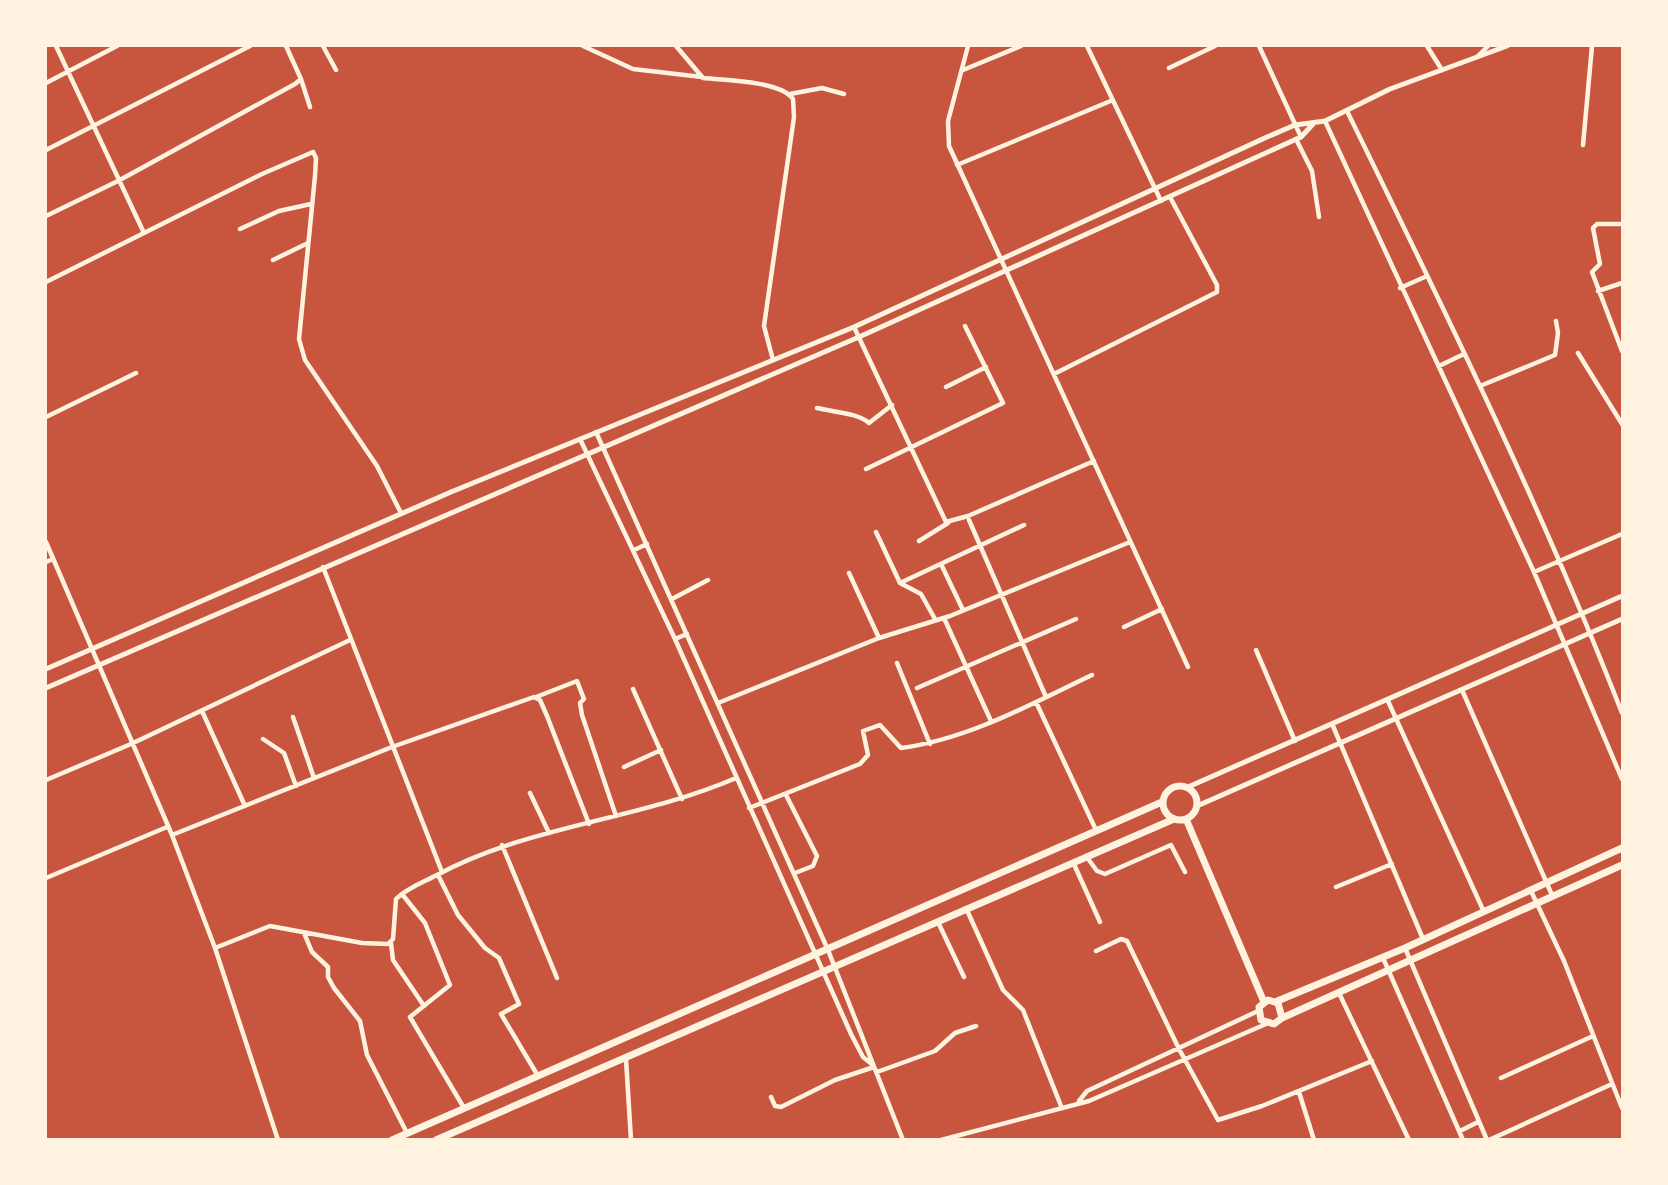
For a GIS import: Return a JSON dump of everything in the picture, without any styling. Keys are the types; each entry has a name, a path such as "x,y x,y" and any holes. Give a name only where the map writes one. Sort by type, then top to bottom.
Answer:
{"highway":[{"path":"392,1139 1162,802 1172,788 1188,787 1195,793 1197,806 1186,819 1174,819 1072,861 835,968 436,1139"},
{"path":"1162,802 1166,813 1174,819"},
{"path":"1186,819 1264,1002"},
{"path":"1264,1002 1276,1002 1405,948 1622,848"},
{"path":"1264,1002 1258,1011 1259,1017 1266,1024 1274,1024 1282,1017 1622,865"},
{"path":"976,884 984,900"},
{"path":"1276,1002 1281,1007 1282,1017"}],"street":[{"path":"56,46 144,233"},
{"path":"46,83 117,46"},
{"path":"46,150 250,46"},
{"path":"286,46 310,107"},
{"path":"323,46 336,70"},
{"path":"583,46 633,69 766,86 790,94 822,88 844,94"},
{"path":"676,46 703,78"},
{"path":"968,46 947,129 957,165 1188,667"},
{"path":"962,70 1021,46"},
{"path":"1087,46 1161,201"},
{"path":"1169,68 1215,46"},
{"path":"1259,46 1295,125 1312,171 1319,217"},
{"path":"1427,46 1443,71"},
{"path":"1475,59 1488,46"},
{"path":"46,669 401,513 854,327 1295,125 1325,121 1390,89 1507,46"},
{"path":"1583,145 1592,46"},
{"path":"46,216 118,181 301,79"},
{"path":"773,360 764,326 794,117 795,104 790,94"},
{"path":"957,165 1113,100"},
{"path":"1347,111 1480,386 1582,614 1622,713"},
{"path":"1325,121 1400,288 1534,572 1622,779"},
{"path":"46,688 859,337 1298,138 1313,124"},
{"path":"46,282 310,152 316,158 299,339 305,360 377,466 401,513"},
{"path":"1054,374 1217,292 1217,285 1170,197"},
{"path":"240,229 278,211 311,204"},
{"path":"1620,224 1597,225 1593,228 1600,264 1592,273 1622,351"},
{"path":"273,260 306,244"},
{"path":"1400,288 1427,276"},
{"path":"1598,291 1622,283"},
{"path":"1480,386 1555,355 1558,345 1556,321"},
{"path":"866,469 1003,403 965,326"},
{"path":"854,327 948,523"},
{"path":"1578,352 1622,424"},
{"path":"1439,366 1464,354"},
{"path":"946,387 986,368"},
{"path":"46,417 136,373"},
{"path":"817,408 861,416 869,423 892,405"},
{"path":"596,432 828,950 903,1139"},
{"path":"580,439 675,639 842,1015 863,1057 875,1068"},
{"path":"919,541 948,523 1094,461"},
{"path":"969,520 1046,697"},
{"path":"900,583 1024,524"},
{"path":"876,532 900,583 916,590 936,619"},
{"path":"1534,572 1622,534"},
{"path":"718,703 879,638 944,618 1131,541"},
{"path":"46,542 172,835 215,948 278,1139"},
{"path":"634,550 647,544"},
{"path":"46,562 52,559"},
{"path":"941,564 963,610"},
{"path":"323,567 440,874 458,915 485,948 499,958 519,1004 502,1014 538,1076"},
{"path":"849,573 879,638"},
{"path":"672,599 708,580"},
{"path":"1188,787 1333,726 1622,596"},
{"path":"1124,626 1162,609"},
{"path":"944,618 991,721"},
{"path":"917,688 1076,619"},
{"path":"1197,806 1622,619"},
{"path":"675,639 687,634"},
{"path":"46,780 131,744 350,640"},
{"path":"1255,650 1295,742"},
{"path":"897,663 930,744"},
{"path":"749,808 860,764 868,755 863,731 875,724 880,724 901,748 930,744 1036,702 1092,675"},
{"path":"172,835 392,747 536,698 577,681 584,699 580,703 582,715 616,816"},
{"path":"633,689 682,799"},
{"path":"1462,690 1552,895"},
{"path":"536,698 547,716 589,824"},
{"path":"1388,701 1484,912"},
{"path":"1036,702 1096,831"},
{"path":"202,711 245,806"},
{"path":"293,717 314,778"},
{"path":"1333,726 1423,939"},
{"path":"263,739 284,753 296,786"},
{"path":"624,767 661,750"},
{"path":"424,1006 393,960 391,943 394,906 402,894 502,845 682,799 736,778"},
{"path":"530,793 549,833"},
{"path":"786,795 817,856 813,866 794,873"},
{"path":"46,878 167,827"},
{"path":"502,845 557,978"},
{"path":"1085,856 1097,872 1105,874 1171,845 1185,873"},
{"path":"1072,861 1100,922"},
{"path":"1336,887 1392,864"},
{"path":"1531,891 1622,1108"},
{"path":"402,894 425,923 450,985 410,1017 464,1108"},
{"path":"966,908 1004,992 1023,1010 1061,1106"},
{"path":"938,921 964,977"},
{"path":"215,948 264,928 362,943 391,943"},
{"path":"304,932 313,952 328,967 328,978 334,988 360,1021 367,1055 407,1133"},
{"path":"1096,951 1121,939 1127,941 1184,1059 1219,1120 1299,1092 1372,1061"},
{"path":"1405,948 1478,1122 1488,1139 1612,1084"},
{"path":"1383,957 1460,1131 1461,1139"},
{"path":"1339,993 1409,1139"},
{"path":"842,1015 852,1010"},
{"path":"1078,1101 1087,1091 1258,1011"},
{"path":"942,1139 1078,1101 1089,1101 1266,1024"},
{"path":"771,1097 775,1106 781,1107 835,1080 935,1051 955,1033 976,1026"},
{"path":"1502,1078 1593,1036"},
{"path":"626,1059 631,1139"},
{"path":"1299,1092 1314,1139"},
{"path":"1460,1131 1478,1122"}]}
